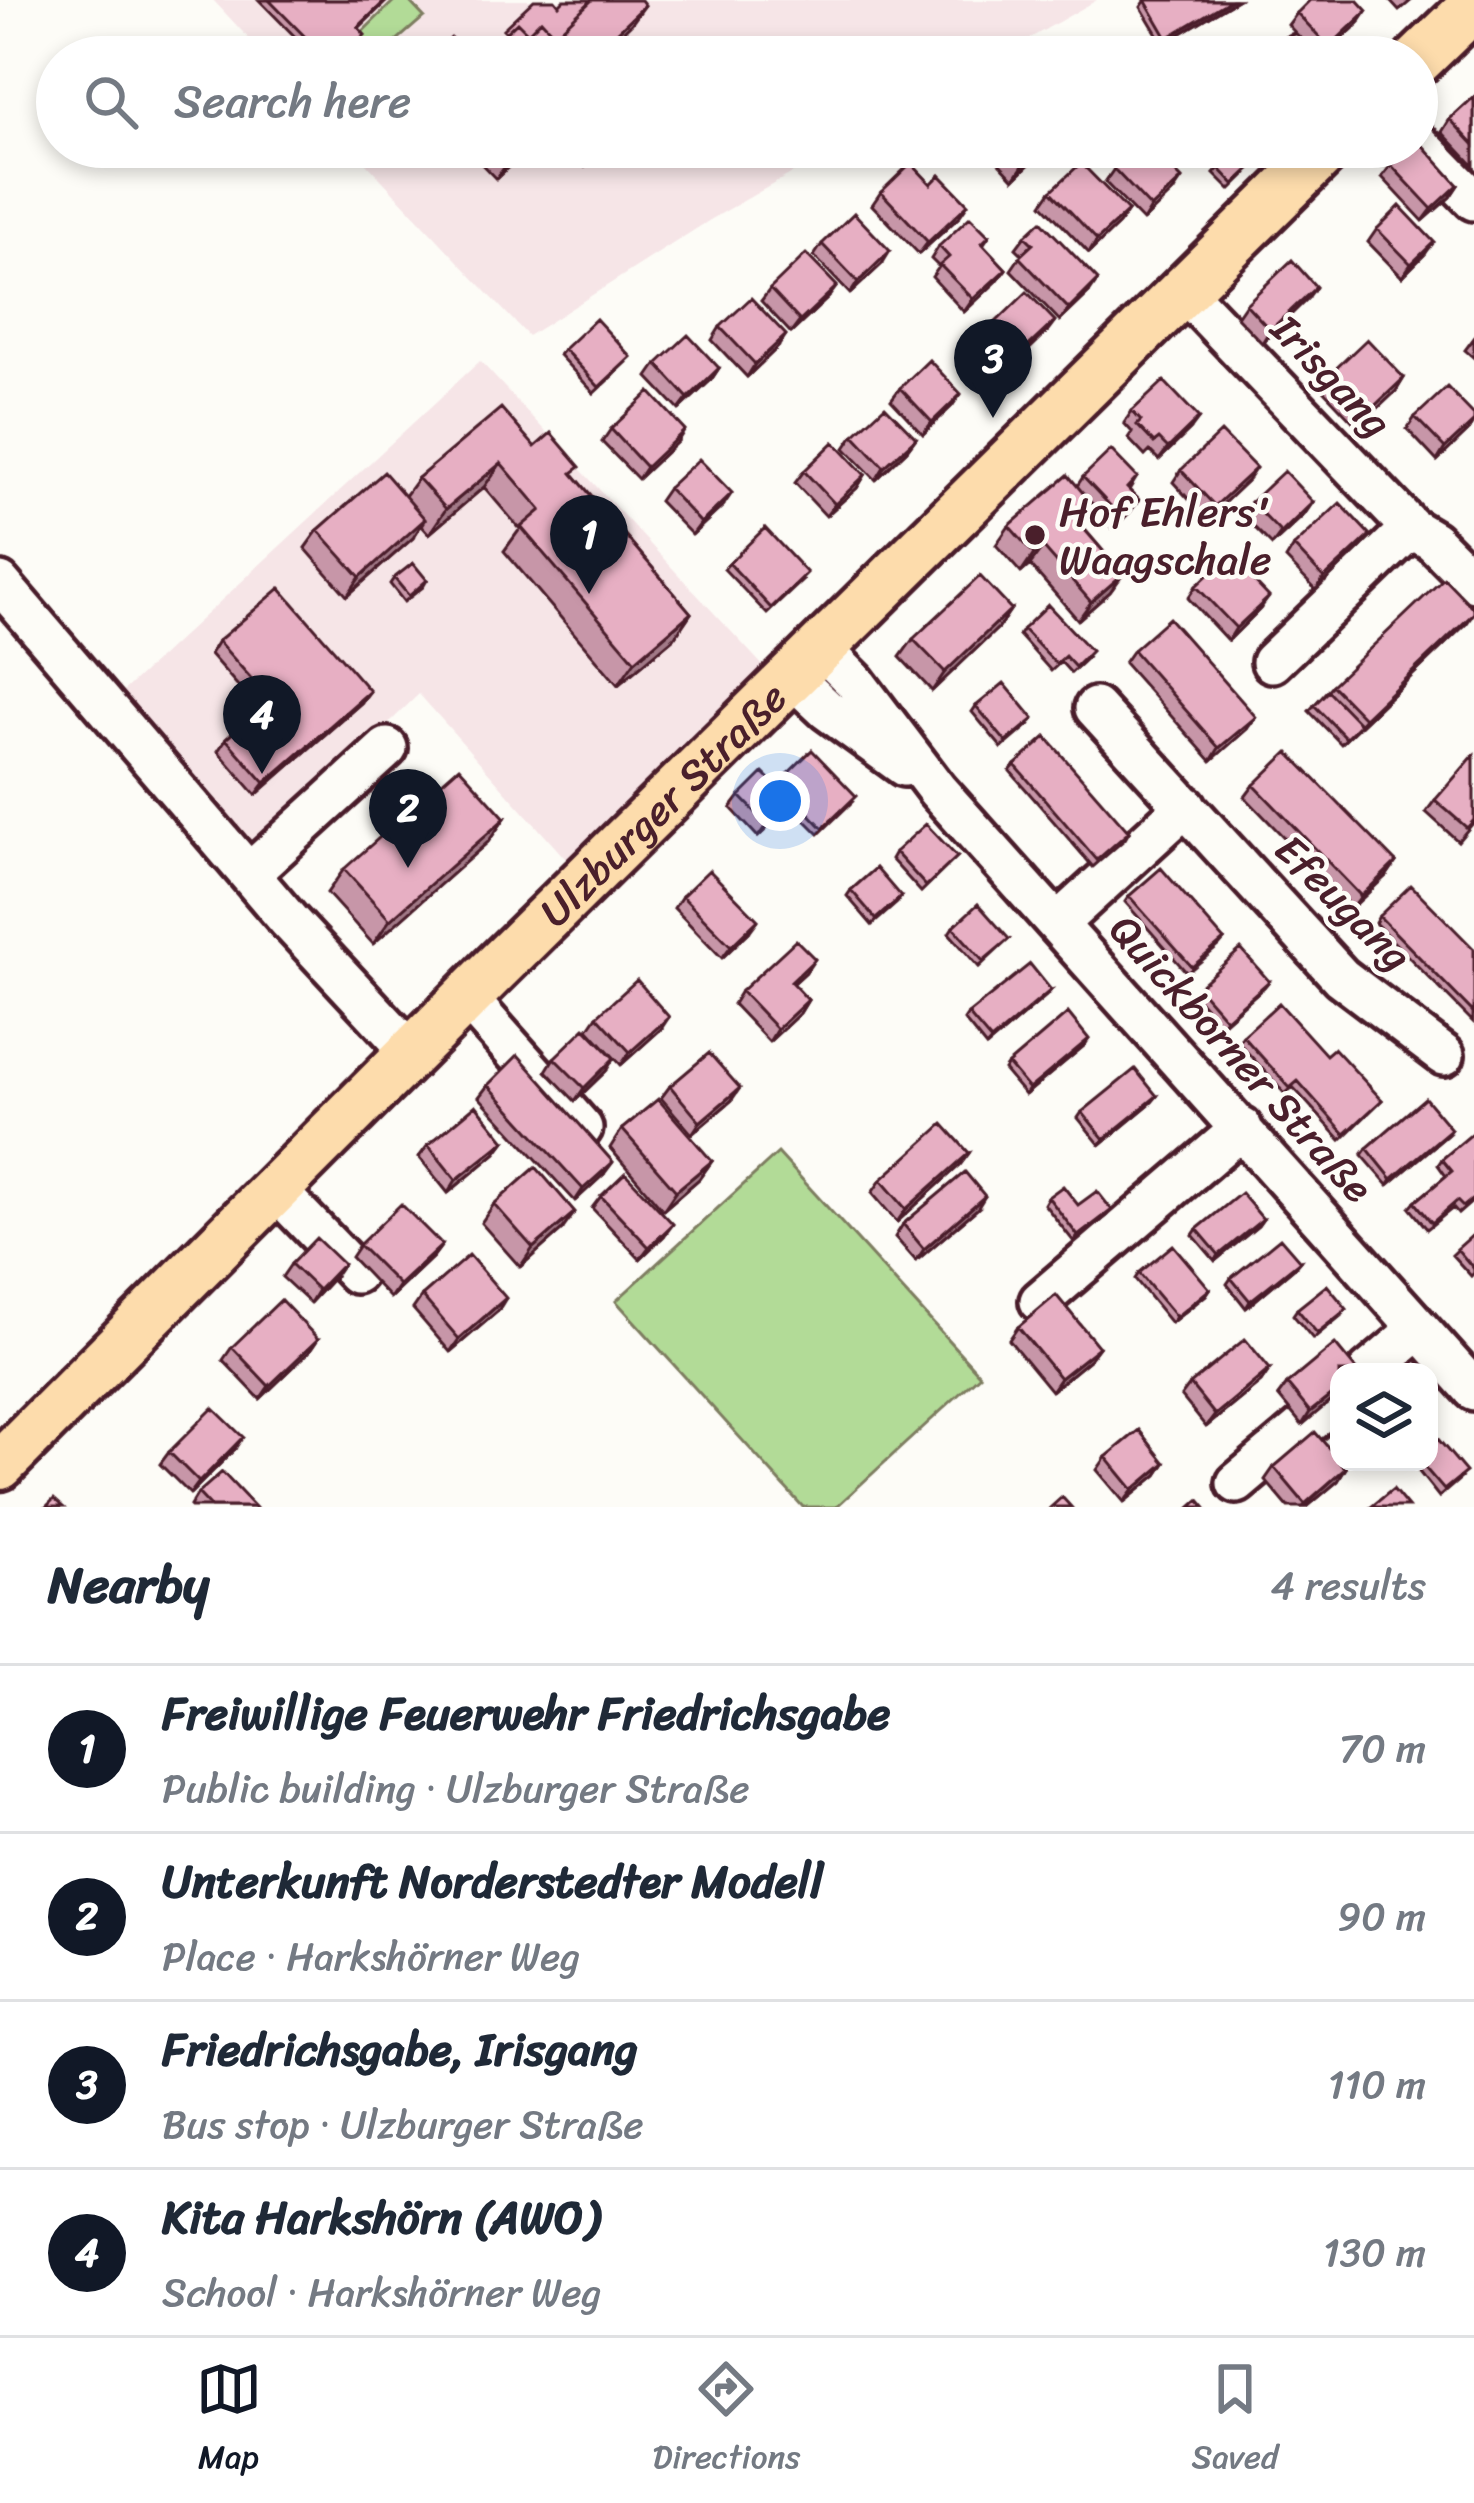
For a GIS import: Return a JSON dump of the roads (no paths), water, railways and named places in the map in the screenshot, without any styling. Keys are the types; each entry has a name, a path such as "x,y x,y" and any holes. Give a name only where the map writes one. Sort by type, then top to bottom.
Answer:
{"main road":[{"path":"1438,41 1474,6"},
{"name":"Ulzburger Straße","path":"0,1465 1303,168"}],"street":[{"path":"1438,163 1474,200"},
{"name":"Irisgang","path":"1183,290 1411,528 1433,541 1474,582"},
{"path":"1272,662 1411,528"},
{"path":"0,583 411,1052"},
{"name":"Quickborner Straße","path":"807,663 862,692 938,790 1474,1390"},
{"name":"Efeugang","path":"1095,708 1341,977 1444,1055"},
{"path":"250,873 387,748"},
{"path":"1058,924 1186,806"},
{"path":"466,997 587,1133"},
{"path":"1040,1301 1242,1128"},
{"path":"275,1189 356,1273"},
{"path":"1379,1363 1419,1329"},
{"path":"1237,1483 1330,1405"}],"place":[{"name":"Friedrichsgabe, Irisgang","path":"993,418"},
{"name":"Hof Ehlers' Waagschale","path":"1035,535"},
{"name":"Freiwillige Feuerwehr Friedrichsgabe","path":"589,594"},
{"name":"Kita Harkshörn (AWO)","path":"262,774"},
{"name":"Unterkunft Norderstedter Modell","path":"408,868"}]}
